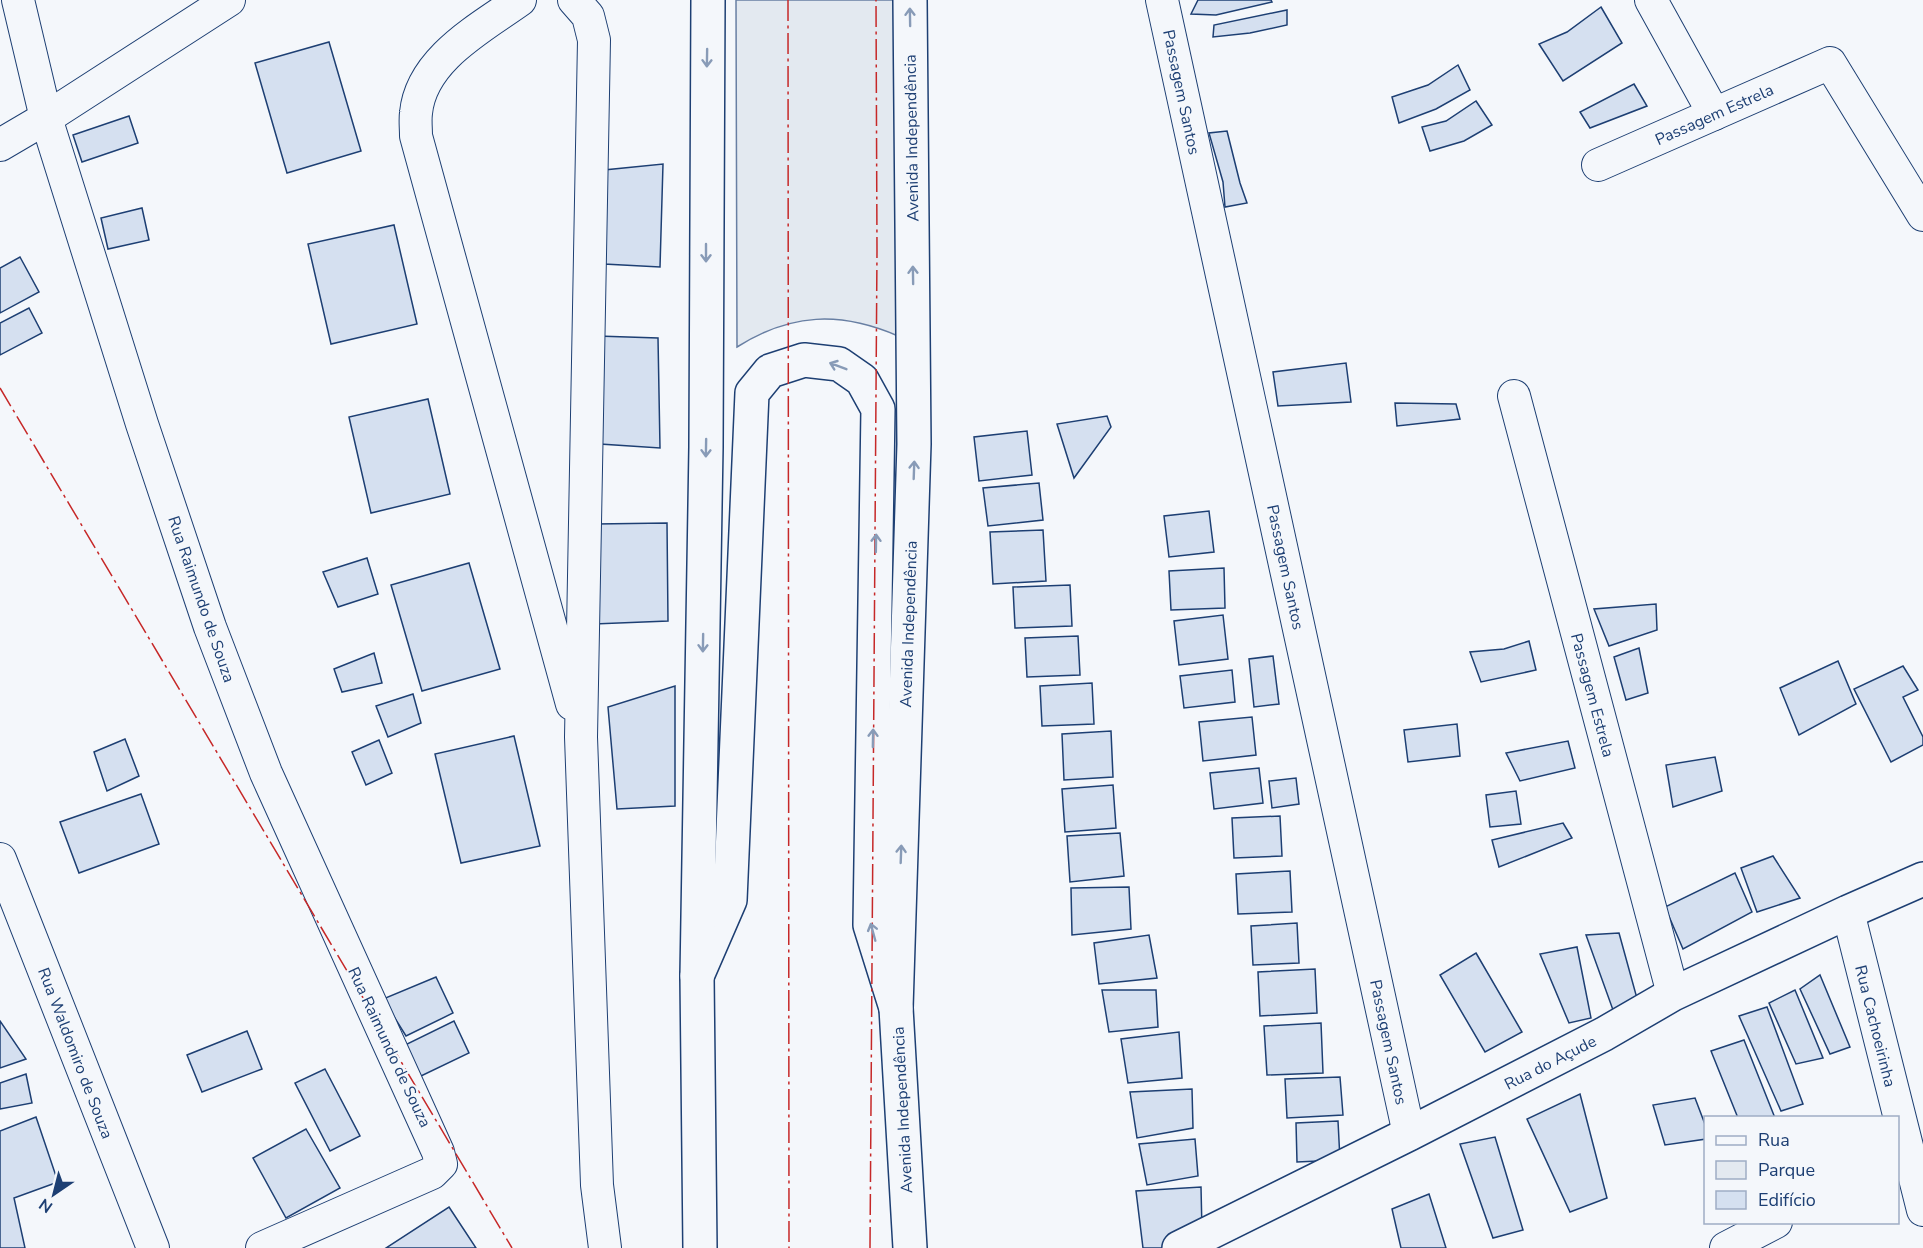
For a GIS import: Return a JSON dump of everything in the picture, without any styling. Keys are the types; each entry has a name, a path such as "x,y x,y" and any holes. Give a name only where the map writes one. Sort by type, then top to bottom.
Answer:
{"main road":[{"path":"700,1248 697,976 706,447 708,0"},
{"name":"Avenida Independência","path":"910,0 914,444 896,1008 910,1248"},
{"path":"697,976 730,900 752,393 770,371 804,360 839,364 862,380 878,409 870,925 896,1008"},
{"name":"Rua do Açude","path":"1179,1248 1604,1034 1673,994 1923,879"}],"street":[{"name":"Rua Raimundo de Souza","path":"18,0 46,118 142,424 210,627 266,773 438,1152 441,1164 432,1173 262,1248"},
{"path":"0,146 229,0"},
{"path":"520,0 461,42 432,72 422,91 416,112 416,136 581,737"},
{"path":"574,0 588,16 594,40 581,737 597,1185 605,1248"},
{"name":"Passagem Santos","path":"1162,0 1409,1134"},
{"path":"1651,0 1714,114"},
{"name":"Passagem Estrela","path":"1598,165 1830,63 1923,215"},
{"name":"Passagem Estrela","path":"1514,396 1673,994"},
{"name":"Rua Waldomiro de Souza","path":"0,859 153,1248"},
{"name":"Rua Cachoeirinha","path":"1848,912 1923,1210"},
{"path":"1726,1248 1772,1224"}],"green space":[{"path":"736,0 894,0 898,336 856,322 816,319 777,327 737,347"}],"building":[{"path":"1198,0 1271,0 1272,2 1216,15 1191,14"},
{"path":"1601,7 1622,43 1563,81 1539,44 1567,32"},
{"path":"1287,10 1287,25 1250,33 1213,37 1214,25"},
{"path":"329,42 361,151 287,173 255,63"},
{"path":"1458,65 1470,90 1436,109 1399,123 1392,97 1428,85"},
{"path":"1634,84 1647,106 1590,128 1580,112"},
{"path":"1476,101 1492,125 1464,141 1430,151 1422,127 1446,121"},
{"path":"129,116 138,143 82,162 73,135"},
{"path":"1227,131 1247,203 1225,207 1223,182 1209,133"},
{"path":"663,164 660,267 604,264 604,170"},
{"path":"142,208 149,240 108,249 101,218"},
{"path":"394,225 417,324 331,344 308,244"},
{"path":"20,257 39,292 0,313 0,268"},
{"path":"29,308 42,333 0,355 0,323"},
{"path":"597,336 658,338 660,448 600,444"},
{"path":"1346,363 1351,402 1278,406 1273,372"},
{"path":"428,399 450,494 371,513 349,417"},
{"path":"1395,403 1456,404 1460,419 1397,426"},
{"path":"1107,416 1111,427 1074,478 1057,424"},
{"path":"1027,431 1032,475 979,481 974,437"},
{"path":"1039,483 1043,520 988,526 983,488"},
{"path":"1209,511 1214,552 1169,557 1164,516"},
{"path":"667,523 668,621 594,624 596,524"},
{"path":"1043,530 1046,581 993,584 990,532"},
{"path":"367,558 378,594 338,607 323,572"},
{"path":"469,563 500,669 422,691 391,585"},
{"path":"1224,568 1225,608 1171,610 1169,571"},
{"path":"1070,585 1072,626 1015,628 1013,587"},
{"path":"1656,604 1657,630 1609,646 1594,609"},
{"path":"1223,615 1228,659 1179,665 1174,621"},
{"path":"1078,636 1080,675 1027,677 1025,638"},
{"path":"1529,641 1536,670 1481,682 1470,652 1504,649"},
{"path":"1639,648 1648,693 1626,700 1614,657"},
{"path":"374,653 382,683 342,692 334,669"},
{"path":"1273,656 1279,704 1254,707 1249,659"},
{"path":"1838,661 1856,704 1799,735 1780,688"},
{"path":"1903,666 1918,690 1903,697 1923,737 1923,745 1891,762 1854,689"},
{"path":"1232,670 1235,702 1184,708 1180,676"},
{"path":"1092,683 1094,724 1042,726 1040,686"},
{"path":"675,686 675,806 617,809 608,707"},
{"path":"413,694 421,723 388,737 376,706"},
{"path":"1252,717 1256,755 1203,761 1199,722"},
{"path":"1457,724 1460,756 1408,762 1404,730"},
{"path":"1111,731 1113,777 1064,780 1062,734"},
{"path":"514,736 540,846 461,863 435,754"},
{"path":"125,739 139,776 107,791 94,752"},
{"path":"379,740 392,773 366,785 352,752"},
{"path":"1568,741 1575,768 1520,781 1506,753"},
{"path":"1715,757 1722,791 1673,807 1666,765"},
{"path":"1259,768 1263,803 1214,809 1210,773"},
{"path":"1296,778 1299,804 1272,808 1269,781"},
{"path":"1113,785 1116,828 1065,832 1062,789"},
{"path":"1516,791 1521,824 1490,827 1486,795"},
{"path":"141,794 159,844 79,873 60,822"},
{"path":"1280,816 1282,856 1234,858 1232,818"},
{"path":"1563,823 1572,838 1499,867 1492,840"},
{"path":"1120,833 1124,876 1070,882 1067,836"},
{"path":"1773,856 1800,898 1757,912 1741,868"},
{"path":"1290,871 1292,912 1238,914 1236,874"},
{"path":"1735,873 1752,912 1683,949 1665,907"},
{"path":"1129,887 1131,929 1072,935 1071,888"},
{"path":"1297,923 1299,963 1253,965 1251,926"},
{"path":"1619,933 1638,1002 1635,1006 1613,1010 1586,935"},
{"path":"1149,935 1157,978 1099,984 1094,943"},
{"path":"1577,947 1591,1018 1569,1023 1540,954"},
{"path":"1476,953 1522,1032 1485,1052 1440,975"},
{"path":"1315,969 1317,1013 1260,1016 1258,972"},
{"path":"1820,975 1850,1047 1830,1054 1800,989"},
{"path":"436,977 453,1013 406,1036 383,999"},
{"path":"1102,990 1156,990 1158,1027 1109,1032"},
{"path":"1795,990 1823,1058 1796,1064 1769,1003"},
{"path":"1767,1007 1803,1104 1781,1111 1739,1016"},
{"path":"0,1021 26,1059 0,1068"},
{"path":"454,1021 469,1053 421,1076 405,1045"},
{"path":"1321,1023 1323,1073 1267,1075 1264,1026"},
{"path":"247,1031 262,1069 202,1092 187,1055"},
{"path":"1179,1032 1182,1078 1128,1083 1121,1039"},
{"path":"1744,1040 1774,1116 1737,1116 1711,1051"},
{"path":"325,1069 360,1136 330,1151 295,1083"},
{"path":"26,1074 32,1103 0,1109 0,1083"},
{"path":"1340,1077 1343,1115 1287,1118 1285,1079"},
{"path":"1192,1089 1193,1128 1137,1138 1130,1092"},
{"path":"1580,1094 1607,1198 1570,1212 1527,1119"},
{"path":"1695,1098 1704,1122 1704,1139 1665,1145 1653,1105"},
{"path":"36,1117 58,1182 14,1198 25,1248 0,1248 0,1131"},
{"path":"1338,1121 1340,1160 1297,1162 1296,1123"},
{"path":"306,1129 340,1188 286,1218 253,1158"},
{"path":"1495,1137 1523,1230 1493,1238 1460,1144"},
{"path":"1195,1139 1198,1176 1147,1185 1139,1144"},
{"path":"1201,1187 1202,1231 1165,1248 1143,1248 1136,1191"},
{"path":"1429,1194 1446,1248 1401,1248 1392,1209"},
{"path":"449,1207 476,1248 386,1248"}],"power":[{"path":"788,0 789,1248"},
{"path":"870,1248 877,251 876,0"},
{"path":"0,388 512,1248"}]}
